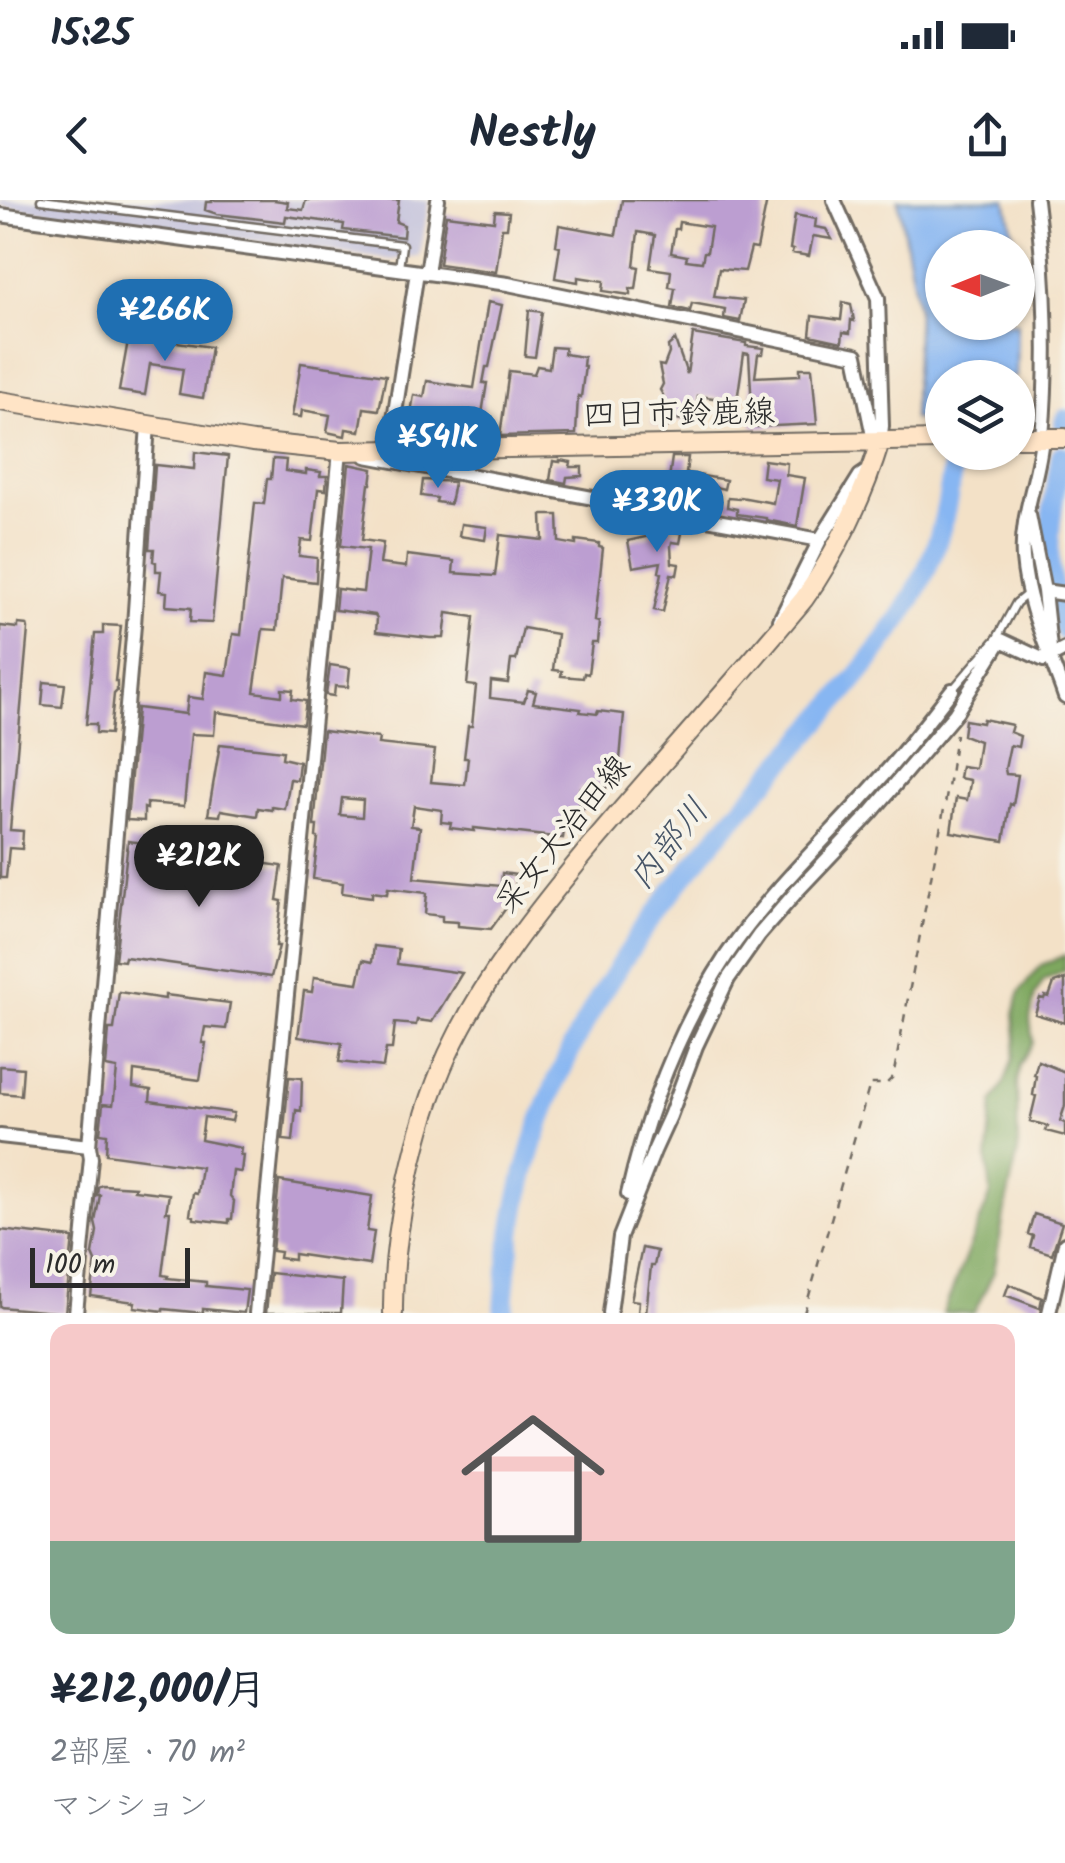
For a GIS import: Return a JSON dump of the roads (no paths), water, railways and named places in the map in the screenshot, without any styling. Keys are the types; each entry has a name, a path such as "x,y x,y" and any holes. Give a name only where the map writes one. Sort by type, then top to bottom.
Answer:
{"main road":[{"name":"四日市鈴鹿線","path":"0,401 253,442 340,450 925,441"},
{"path":"1035,438 1065,438"},
{"name":"采女大治田線","path":"394,1313 400,1229 414,1156 426,1109 462,1026 556,889 822,575 880,442"}],"street":[{"path":"389,451 438,200"},
{"path":"824,200 846,228"},
{"path":"834,200 878,298 880,442"},
{"path":"1035,418 1047,358 1043,256 1036,200"},
{"path":"0,215 549,292 856,356 872,431 880,442"},
{"path":"76,1313 148,425"},
{"path":"1035,447 1040,459 1026,511 1022,553 1027,594 1065,697"},
{"path":"256,1313 340,450 820,540"},
{"path":"774,636 820,540 860,476 872,467"},
{"path":"1026,511 1057,594 1050,655"},
{"path":"610,1313 620,1237 696,1046 728,979 759,935 955,714 999,639 1044,660 1065,650"},
{"path":"628,1194 668,1070 690,1018 720,966 767,901 887,771 952,690"},
{"path":"0,1136 89,1146"},
{"path":"1049,1313 1065,1244"}],"lane":[{"path":"40,200 402,245 399,268"},
{"path":"952,690 999,639 1016,603 1027,594"},
{"path":"620,1237 628,1194"}],"water":[{"path":"898,200 1006,200 1012,230 925,230 925,340 1017,340 1016,360 925,360 925,419 913,419 918,309"}],"waterway":[{"path":"1064,423 1065,419"},
{"path":"1061,455 1051,523 1050,564 1065,631"},
{"name":"内部川","path":"504,1313 511,1241 524,1174 571,1050 602,992 681,880 853,682 905,610 937,544 952,470"}]}
